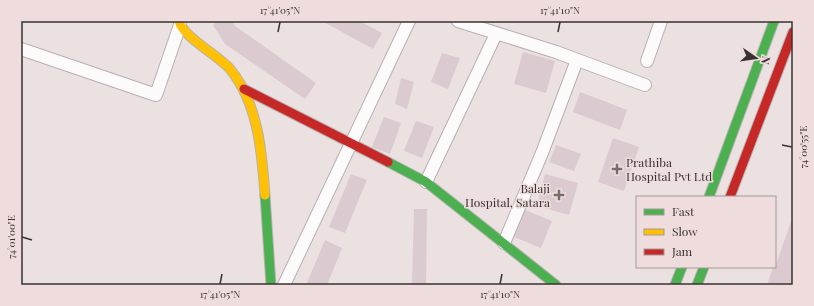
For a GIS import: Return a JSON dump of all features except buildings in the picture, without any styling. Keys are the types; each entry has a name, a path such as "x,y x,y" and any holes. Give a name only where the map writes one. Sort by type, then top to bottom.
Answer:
{"street":[{"path":"284,285 409,21"},
{"path":"458,21 577,60 645,85"},
{"path":"647,61 661,21"},
{"path":"709,196 774,21"},
{"path":"21,49 156,95 179,23"},
{"path":"179,23 194,40 229,68 244,89 255,121 264,181 271,285"},
{"path":"730,196 793,32"},
{"path":"426,182 496,34"},
{"path":"504,243 542,153 577,60"},
{"path":"244,89 426,182 554,284"},
{"path":"675,285 682,268"},
{"path":"697,285 704,268"}],"traffic: fast":[{"path":"709,196 774,21"},
{"path":"388,162 426,182 556,285"},
{"path":"265,195 271,285"},
{"path":"675,285 682,268"},
{"path":"697,285 704,268"}],"traffic: slow":[{"path":"179,21 182,27 194,40 230,69 247,97 253,112 260,145 265,195"}],"traffic: jam":[{"path":"730,196 793,32"},
{"path":"244,89 388,162"}],"place":[{"name":"Prathiba Hospital Pvt Ltd","path":"617,169"},
{"name":"Balaji Hospital, Satara","path":"559,195"}]}
